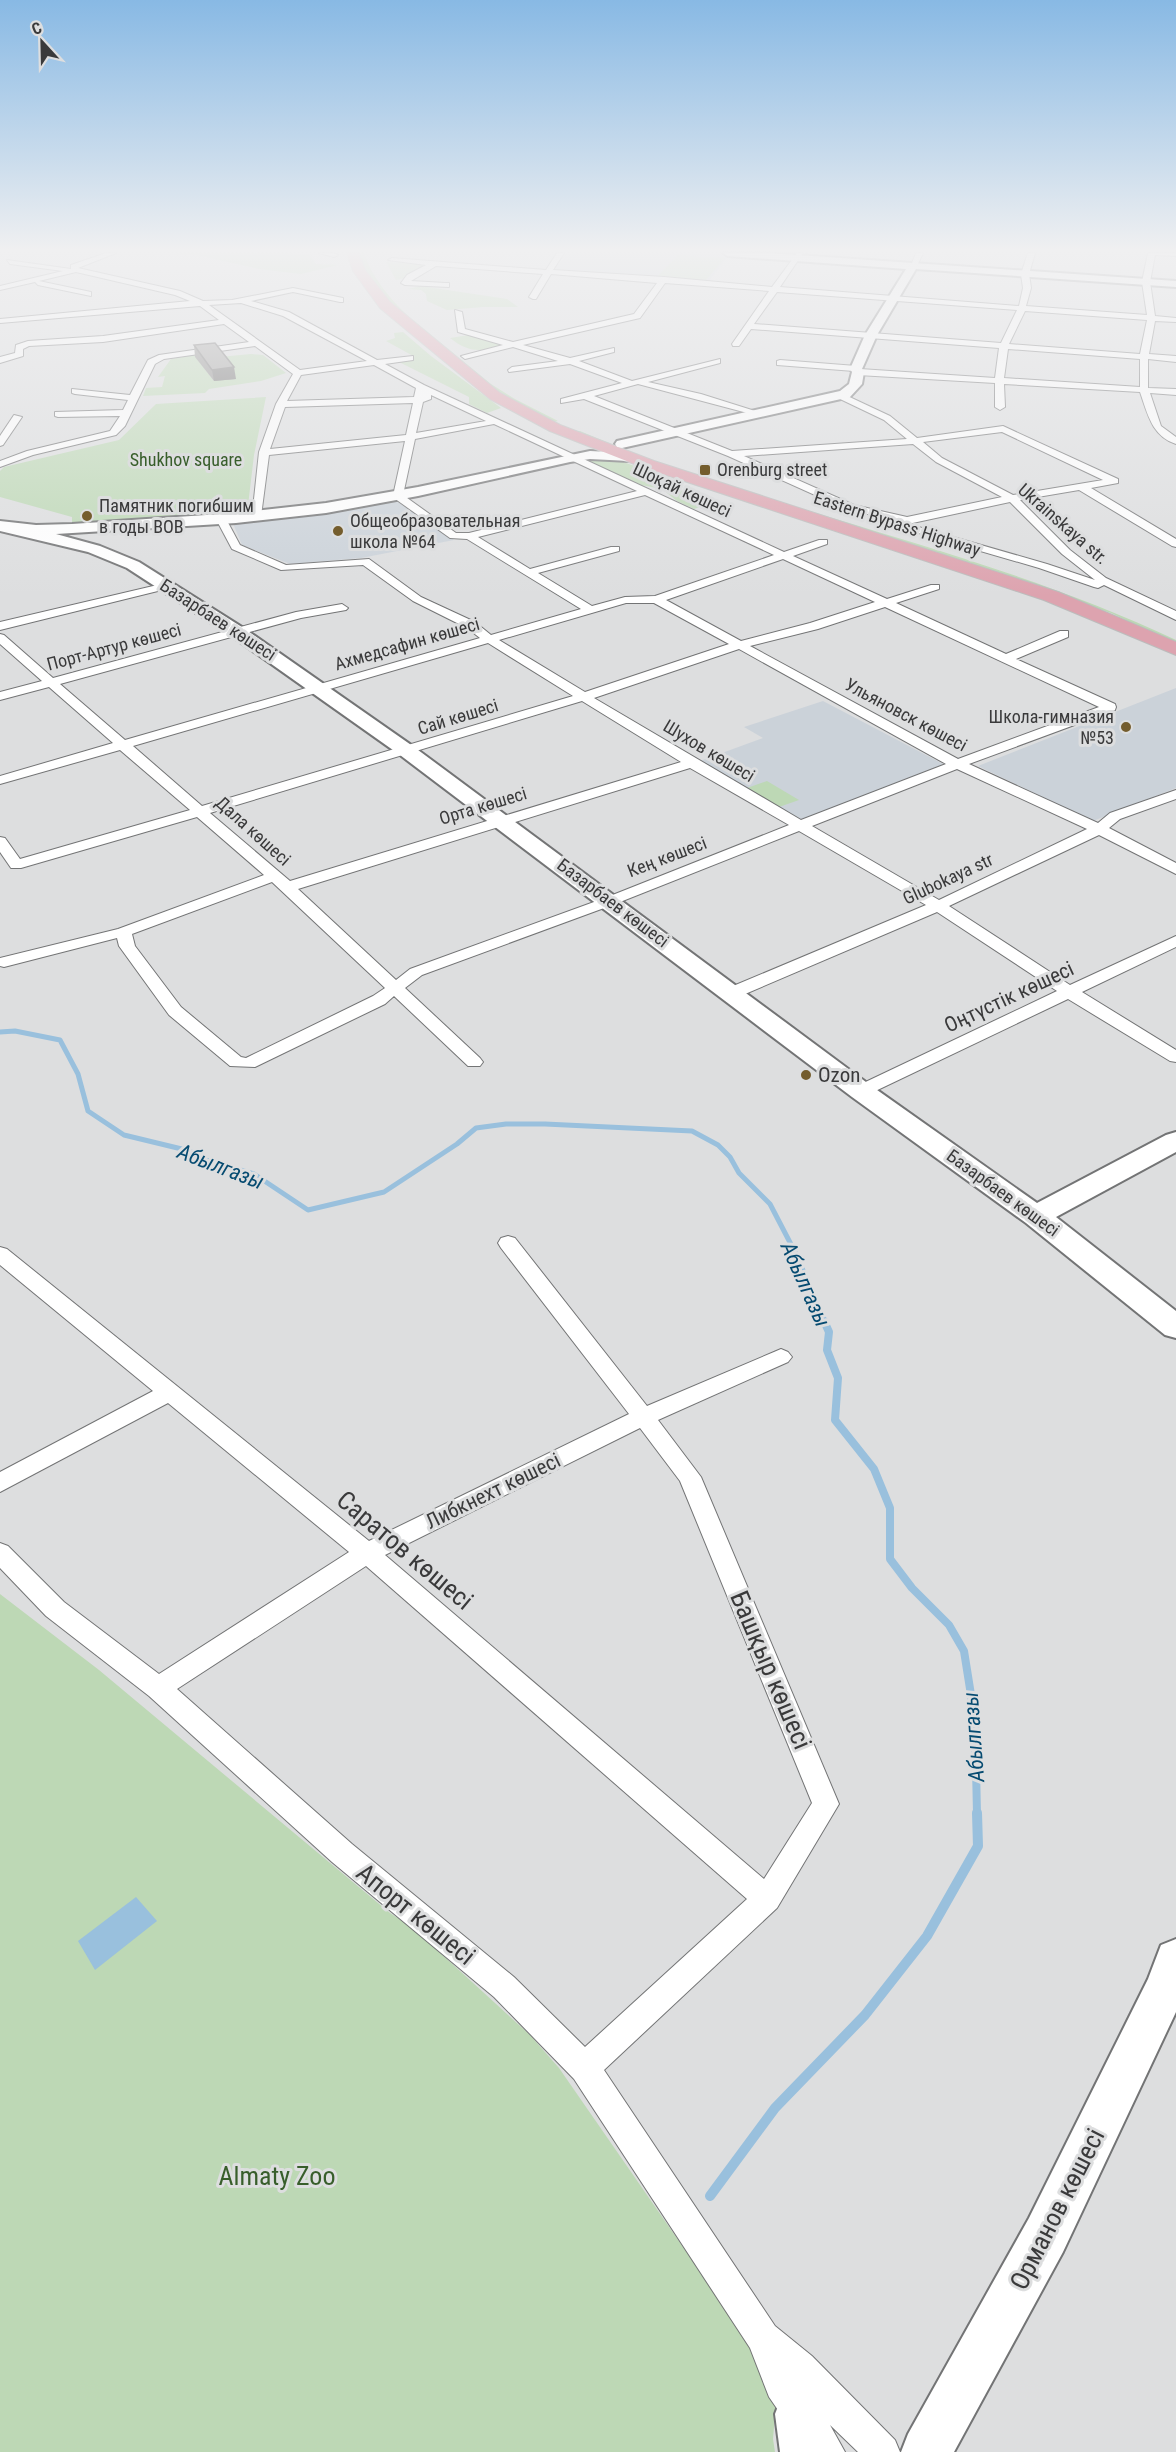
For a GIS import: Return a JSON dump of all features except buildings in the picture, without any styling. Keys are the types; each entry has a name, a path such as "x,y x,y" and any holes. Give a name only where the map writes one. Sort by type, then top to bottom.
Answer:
{"main road":[{"name":"Eastern Bypass Highway","path":"459,367 495,396 583,440 893,524 1069,589 1176,633"},
{"name":"Eastern Bypass Highway","path":"480,367 512,391 626,451 1031,589 1110,618 1176,650"}],"street":[{"path":"0,464 30,453 113,433 120,426 148,367"},
{"path":"291,367 298,373 342,367"},
{"name":"Шоқай көшесі","path":"385,367 570,458 1110,707"},
{"path":"512,370 529,367"},
{"path":"591,367 633,382 698,396 752,413"},
{"path":"564,401 691,367"},
{"path":"823,367 1176,392"},
{"path":"11,528 79,528 221,519 326,508 398,496 570,458 626,451 670,431 841,396 857,383 858,367"},
{"path":"1000,407 1001,367"},
{"path":"1144,367 1144,390 1157,427 1176,441"},
{"path":"256,516 264,452 282,404 298,373"},
{"path":"398,496 421,387"},
{"path":"75,391 101,396 134,398"},
{"path":"282,404 418,400 448,391"},
{"path":"583,395 731,454 893,524 1043,566 1176,616"},
{"name":"Ukrainskaya str.","path":"841,396 887,418 939,460 1012,498 1066,552 1102,580 1176,616"},
{"path":"58,414 126,413"},
{"path":"0,443 17,417"},
{"path":"264,452 331,449 409,438 497,421"},
{"path":"731,454 913,441 998,429 1007,430 1114,481 1012,498 893,524"},
{"path":"570,458 583,449 583,440"},
{"path":"1080,486 1176,544"},
{"path":"398,496 454,536 468,536 645,492"},
{"name":"Шухов көшесі","path":"221,519 236,547 285,568 365,561 417,599 471,625 489,639 586,696 692,763 938,906 1071,993 1176,1057"},
{"name":"Базарбаев көшесі","path":"11,528 94,549 133,565 239,633 407,751 861,1091 1036,1216 1176,1327"},
{"path":"468,536 531,572 592,611"},
{"name":"Ахмедсафин көшесі","path":"0,780 625,600 656,599 823,542"},
{"path":"531,572 615,549"},
{"path":"0,626 166,586"},
{"name":"Сай көшесі","path":"0,841 16,865 407,751 586,696 739,645 814,626 935,587"},
{"name":"Ульяновск көшесі","path":"656,599 957,764 1099,829 1176,869"},
{"name":"Порт-Артур көшесі","path":"0,696 300,615 342,608"},
{"path":"1004,659 1064,634"},
{"name":"Дала көшесі","path":"0,638 124,743 287,887 474,1062"},
{"name":"Кең көшесі","path":"124,932 127,946 175,1011 236,1062 249,1063 379,1000 416,972 610,901 957,764 1110,707"},
{"name":"Орта көшесі","path":"287,887 692,763"},
{"name":"Glubokaya str","path":"732,993 938,906 1099,829 1115,816 1176,794"},
{"path":"4,962 124,932 274,876"},
{"name":"Оңтүстік көшесі","path":"861,1091 1071,993 1176,941"},
{"path":"1036,1216 1176,1141"},
{"name":"Башқыр көшесі","path":"508,1243 645,1416 690,1477 826,1804 767,1899 585,2068"},
{"name":"Саратов көшесі","path":"0,1254 366,1553 767,1899"},
{"name":"Либкнехт көшесі","path":"158,1688 366,1553 645,1416 781,1357"},
{"path":"0,1483 169,1392"},
{"name":"Апорт көшесі","path":"0,1553 55,1609 158,1688 342,1853 504,1987 585,2068 763,2338 781,2385 811,2439"},
{"name":"Орманов көшесі","path":"926,2452 1046,2235 1164,1991 1176,1960"},
{"name":"Апорт көшесі","path":"763,2338 800,2368 883,2452"}],"shaded area":[{"name":"Общеобразовательная школа №64","path":"395,500 454,540 361,558 290,564 242,545 232,521 359,509"},
{"name":"Школа-гимназия №53","path":"1176,688 1176,788 1093,821 978,766"},
{"path":"823,701 945,765 803,822 700,761 763,738 744,727"}],"green space":[{"path":"165,367 204,367 214,381 217,367 279,367 286,373 261,381 209,389 205,393 143,396 146,388 162,387 165,376 158,377"},
{"path":"410,367 446,367 501,408 487,413 469,404 469,397"},
{"path":"466,367 471,367 515,399 558,421 553,422 487,385"},
{"name":"Shukhov square","path":"266,397 254,455 247,514 72,525 72,517 0,497 0,471 4,467 119,440 156,404"},
{"path":"580,431 660,463 724,485 920,545 1050,588 1113,612 1176,640 1176,644 1111,613 949,558 656,464 575,433"},
{"path":"609,457 669,478 659,484 717,501 694,509 677,501 662,489 641,485 583,459"},
{"path":"767,781 799,800 779,807 747,788"},
{"name":"Almaty Zoo","path":"0,1594 99,1670 390,1913 413,1928 530,2035 559,2068 744,2335 776,2403 773,2439 775,2452 0,2452"}],"water":[{"path":"136,1897 157,1921 95,1970 78,1941"}],"waterway":[{"name":"Абылгазы","path":"0,1032 15,1031 60,1040 78,1074 88,1111 124,1135 190,1151 206,1160 254,1174 308,1210 384,1192 457,1144 476,1128 506,1124 545,1124 692,1131 718,1145 730,1157 739,1173 770,1204 796,1254 825,1322"},
{"name":"Абылгазы","path":"824,1321 829,1332 827,1350 838,1378 835,1420 874,1469 890,1508 890,1559 912,1588 949,1625 964,1651 975,1720 977,1814"},
{"name":"Абылгазы","path":"710,2196 775,2108 865,2015 927,1936 978,1846 977,1813"}],"place":[{"name":"Orenburg street","path":"705,470"},
{"name":"Памятник погибшим в годы ВОВ","path":"87,516"},
{"name":"Общеобразовательная школа №64","path":"338,531"},
{"name":"Школа-гимназия №53","path":"1126,727"},
{"name":"Ozon","path":"806,1075"}]}
